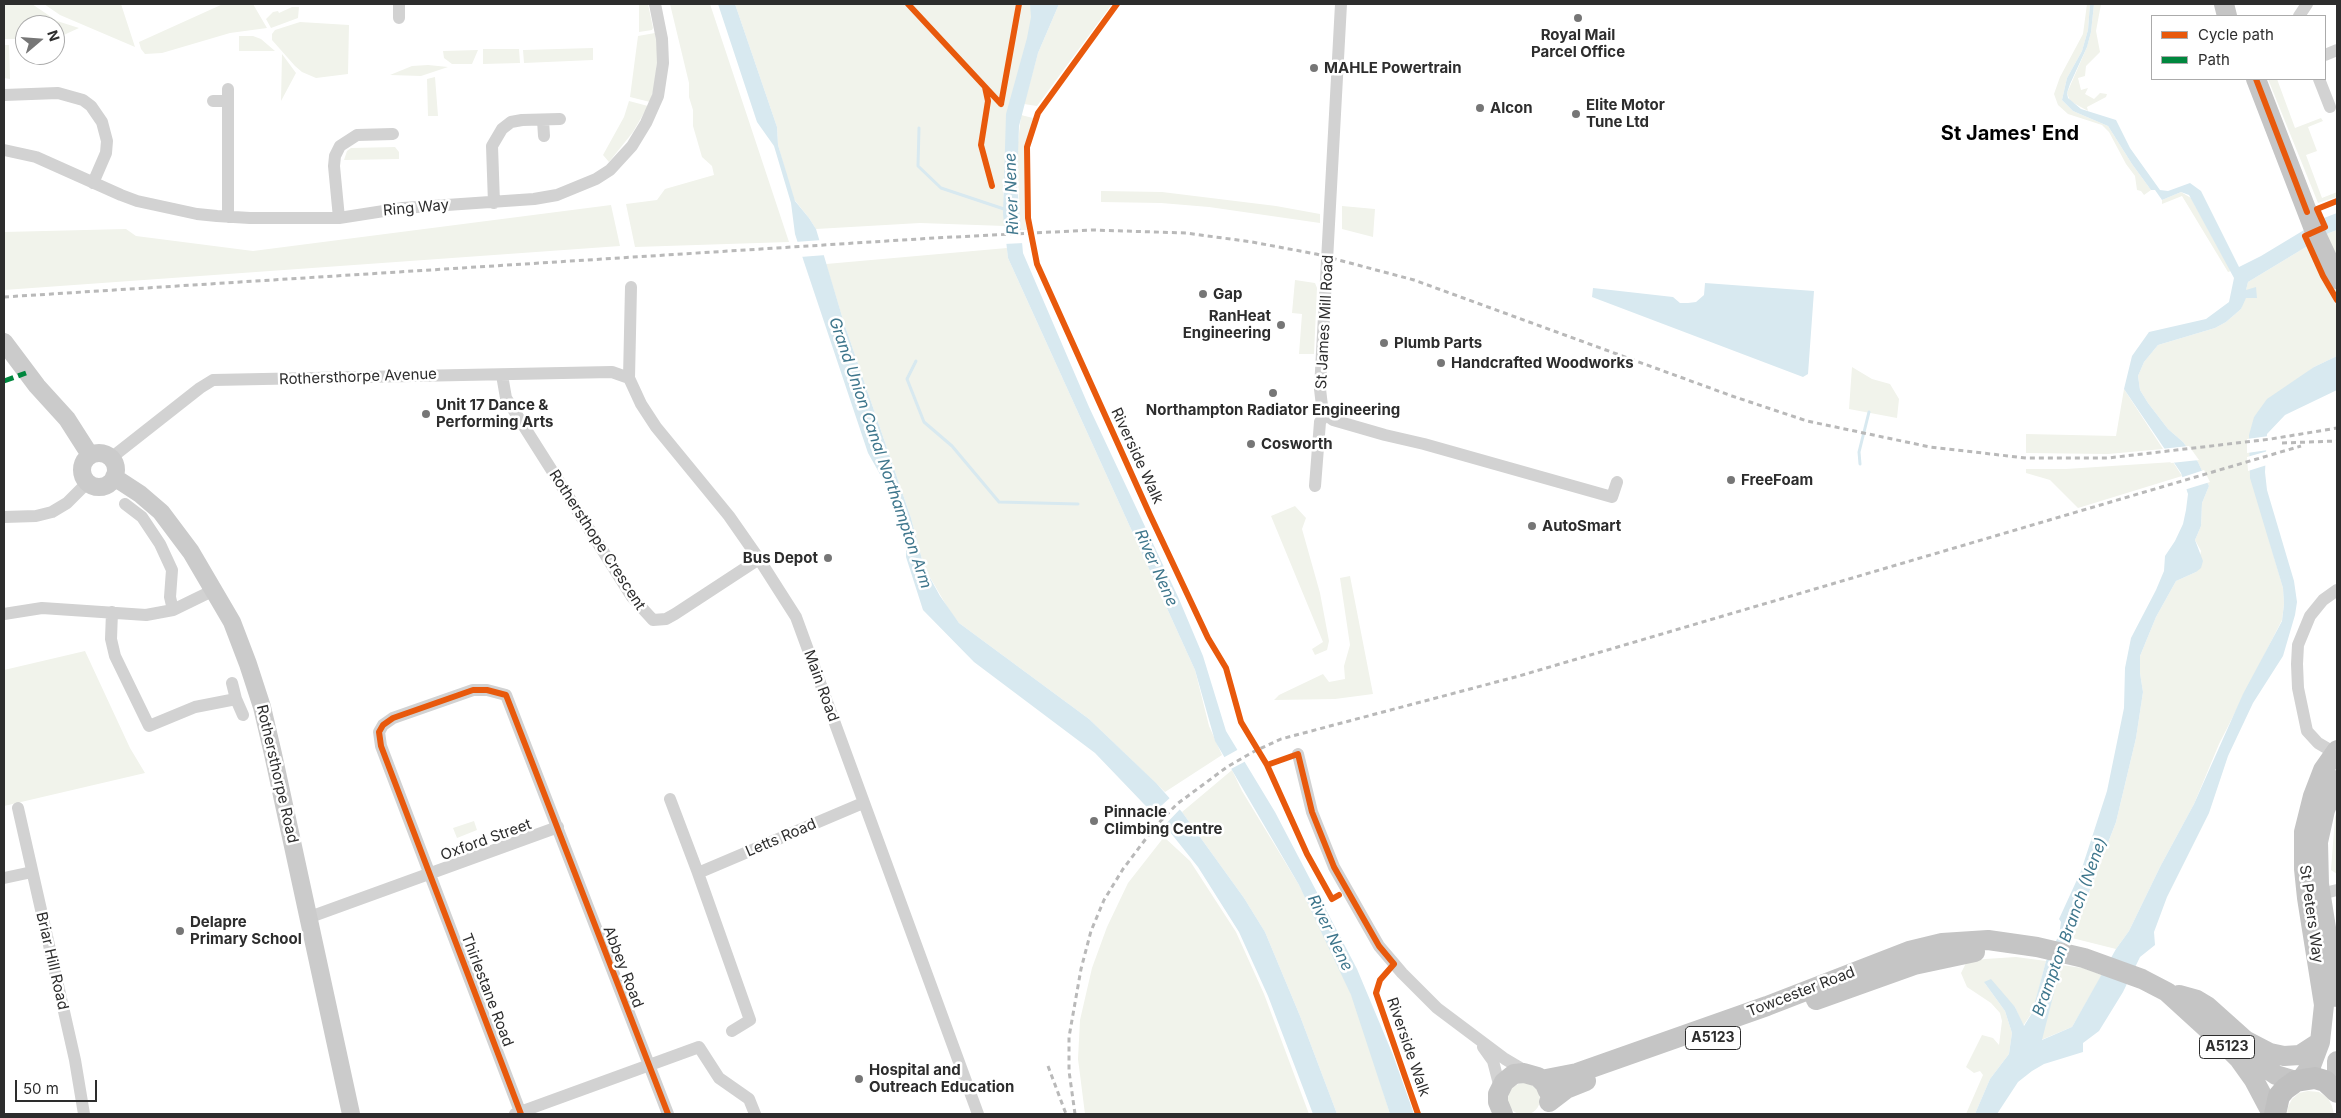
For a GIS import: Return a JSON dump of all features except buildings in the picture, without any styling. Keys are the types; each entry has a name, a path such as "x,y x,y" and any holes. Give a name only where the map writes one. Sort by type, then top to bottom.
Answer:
{"highway":[{"path":"2274,1114 2279,1096 2285,1089 2299,1080 2315,1078 2325,1081 2337,1092"}],"main road":[{"path":"2256,80 2307,212 2337,279"},
{"name":"St Peters Way","path":"2336,752 2323,770 2313,796 2304,832 2304,869 2322,894 2337,997"},
{"name":"St Peters Way","path":"2299,1080 2311,1066 2320,1042 2324,1005 2322,894 2318,842 2325,810 2337,780"},
{"name":"Towcester Road","path":"1535,1077 1576,1073 1759,1008 1908,951 1942,943 1978,940 2037,947 2084,958 2142,979 2193,1004 2257,1062 2276,1075 2299,1080"},
{"name":"Towcester Road","path":"1546,1108 1566,1089 1914,966 1981,951 2037,947"},
{"path":"2173,993 2198,1000 2245,1040 2270,1053 2284,1056 2300,1055 2320,1042"},
{"name":"Towcester Road","path":"2173,993 2239,1059 2274,1114"},
{"path":"2337,1061 2337,1088"},
{"name":"A5123","path":"1500,1088 1514,1074 1535,1077 1545,1084 1546,1108"},
{"path":"1496,1113 1500,1088"}],"street":[{"path":"399,4 399,18"},
{"name":"Ring Way","path":"4,150 36,157 121,196 197,214 228,217 339,218 403,208 534,199 557,195 596,179 610,170 623,156 646,123 658,96 663,63 662,39 655,4"},
{"name":"St James Mill Road","path":"1326,414 1322,406 1320,389 1341,4"},
{"path":"2300,15 2307,4"},
{"path":"2319,80 2330,107"},
{"path":"4,95 58,93 73,96 91,106 102,122 107,141 106,153 93,183"},
{"path":"213,101 228,95 228,217"},
{"path":"494,202 491,158 495,137 511,122 560,119"},
{"path":"543,120 544,136"},
{"path":"339,218 334,166 335,156 340,146 357,135 393,134"},
{"name":"Main Road","path":"631,287 629,378 641,404 656,427 729,516 759,558 796,617 978,1114"},
{"path":"4,342 37,386 67,419 90,455"},
{"name":"Rothersthorpe Avenue","path":"111,458 200,388 213,380 612,372 629,378"},
{"name":"Rothersthope Crescent","path":"502,375 506,398 632,598 653,620 666,619 675,614 759,558"},
{"path":"1315,486 1320,422 1326,414 1333,420 1424,444 1494,466 1612,497 1617,482"},
{"path":"101,453 111,458 116,471 114,478 102,487 87,483 82,472 82,465 90,455 101,453"},
{"name":"Rothersthorpe Road","path":"114,478 140,494 161,512 191,552 232,622 262,707 310,917 351,1114"},
{"path":"4,516 36,516 52,512 67,503 87,483"},
{"path":"125,504 142,517 160,544 168,561 172,570 170,597 173,610"},
{"path":"4,614 42,608 146,615 173,610 214,590"},
{"path":"2336,752 2318,743 2307,731 2298,688 2297,664 2298,645 2310,616 2323,600 2337,590"},
{"path":"112,612 111,640 115,656 150,726 195,707 236,698"},
{"path":"232,683 243,715"},
{"name":"Abbey Road","path":"430,874 380,746 379,732 383,725 393,718 474,690 487,690 506,695 668,1114"},
{"path":"1298,754 1312,812 1334,867 1379,946 1402,973 1437,1008 1477,1039 1535,1077"},
{"path":"670,798 750,1020 732,1031"},
{"name":"Letts Road","path":"698,873 863,803"},
{"name":"Briar Hill Road","path":"18,808 75,1060 84,1114"},
{"name":"Oxford Street","path":"310,917 558,827"},
{"path":"4,878 32,872"},
{"name":"Thirlestane Road","path":"430,874 519,1114"},
{"path":"1477,1039 1493,1061 1500,1088"},
{"path":"519,1114 698,1047 719,1078 749,1099 755,1114"}],"shaded area":[{"path":"4,4 32,4 48,15 15,15 15,39 4,39"},
{"path":"44,4 121,4 135,47 65,17 65,15 60,15"},
{"path":"223,4 253,4 267,28 230,33 162,53 145,54 141,49 139,42"},
{"path":"639,4 648,4 652,30 639,32"},
{"path":"670,4 710,4 789,242 635,247 626,204 657,200 665,189 714,175 712,166 702,157 693,126 689,83"},
{"path":"735,4 1045,4 1020,88 1003,184 1005,226 920,223 816,229 793,198 778,145 777,127"},
{"path":"1059,4 1112,4 1037,106 1024,104 1038,53"},
{"path":"2087,4 2090,4 2088,30 2082,51 2067,78 2062,100 2073,111 2108,126 2151,190 2144,195 2141,191 2137,190 2135,176 2126,164 2109,132 2102,125 2068,114 2058,105 2054,94 2060,77 2083,34"},
{"path":"2094,4 2101,4 2096,31 2100,52 2086,66 2085,76 2078,78 2081,90 2088,88 2085,94 2094,99 2100,93 2107,94 2106,97 2087,107 2088,111 2070,101 2067,93 2087,47 2091,32"},
{"path":"292,7 299,7 298,18 271,28 266,19 273,12 278,11 279,13"},
{"path":"300,22 349,25 348,74 316,78 302,72 295,66 272,40 272,34 275,30"},
{"path":"65,24 79,28 65,34"},
{"path":"655,33 658,54 654,88 650,102 630,97 638,36"},
{"path":"239,36 253,36 261,39 275,51 239,51"},
{"path":"4,45 9,45 10,79 4,78"},
{"path":"593,48 593,60 524,63 523,50"},
{"path":"483,49 519,49 520,63 483,64"},
{"path":"478,50 472,64 452,64 444,58 443,51"},
{"path":"282,54 296,73 281,101"},
{"path":"412,66 448,67 421,76 390,75"},
{"path":"435,77 438,116 428,116 427,79"},
{"path":"2268,80 2277,80 2295,128 2321,118 2323,121 2308,127 2317,151 2306,155 2322,198 2337,192 2337,197 2318,203"},
{"path":"629,101 648,106 633,132 609,162 603,155 624,117"},
{"path":"1021,115 1033,118 1026,144 1027,230 1020,230 1017,152"},
{"path":"395,147 399,152 399,159 344,160 347,151 351,148"},
{"path":"1101,191 1162,192 1276,206 1320,214 1320,223 1209,207 1161,203 1101,202"},
{"path":"2181,192 2191,198 2231,271 2228,272 2182,196 2162,204 2162,200"},
{"path":"611,205 620,246 4,290 4,232 126,229 136,236 253,251"},
{"path":"1342,206 1375,209 1373,237 1342,229"},
{"path":"2337,230 2337,356 2314,367 2254,417 2269,540 2283,588 2282,620 2219,744 2194,804 2160,867 2129,931 2116,949 2072,938 2116,822 2136,738 2143,692 2140,656 2156,617 2176,581 2196,572 2201,551 2195,540 2201,526 2202,503 2209,486 2198,462 2183,442 2168,429 2148,403 2140,390 2138,376 2144,362 2158,345 2215,328 2226,322 2241,309 2248,282"},
{"path":"1007,248 1008,258 1195,670 1209,726 1222,755 1165,792 1089,719 959,623 949,610 924,567 911,518 844,323 826,264"},
{"path":"1295,280 1315,283 1317,288 1314,354 1299,354 1302,314 1292,313"},
{"path":"1852,367 1872,379 1890,384 1899,399 1897,418 1849,409"},
{"path":"2124,389 2163,449 2108,454 2026,453 2026,434 2116,436"},
{"path":"2173,462 2182,476 2078,508 2050,480 2026,473 2026,469 2066,469"},
{"path":"1295,506 1306,518 1302,529 1320,593 1329,641 1327,650 1315,655 1312,649 1323,642 1271,516"},
{"path":"1350,576 1373,694 1335,699 1274,700 1279,695 1323,674 1329,682 1345,679 1344,666 1350,645 1340,578"},
{"path":"85,651 130,748 145,773 4,806 4,670"},
{"path":"1232,770 1242,791 1299,885 1339,966 1358,1011 1390,1114 1337,1114 1300,1016 1265,932 1244,898 1182,812"},
{"path":"2337,811 2337,874 2331,870"},
{"path":"474,821 477,830 457,838 453,828"},
{"path":"1164,837 1190,861 1236,932 1264,994 1309,1114 1085,1114 1078,1059 1080,1020 1092,968 1107,927 1128,883"},
{"path":"2016,957 2046,961 2033,1011 2023,1026 2015,1007 1984,982 2005,1011 2012,1033 2009,1054 1990,1079 1975,1114 1966,1114 1983,1075 1980,1071 1974,1073 1966,1067 1982,1035 1993,1038 1999,1045 2002,1021 2000,1013 1991,1003 1967,987 1961,973 1966,963 1985,959"},
{"path":"2061,965 2083,968 2102,975 2072,1027 2041,1040"},
{"path":"1524,1083 1530,1084 1535,1088 1539,1093 1539,1105 1535,1110 1530,1114 1524,1115 1518,1114 1513,1110 1509,1105 1508,1099 1509,1093 1513,1088 1518,1084"},
{"path":"2308,1091 2319,1092 2328,1098 2334,1114 2287,1114 2292,1099 2299,1093"}],"water":[{"name":"Grand Union Canal Northampton Arm","path":"718,4 735,4 777,127 778,145 795,201 816,229 844,323 911,518 924,567 940,596 959,623 1089,719 1156,783 1182,812 1244,898 1265,932 1300,1016 1337,1114 1313,1114 1268,996 1239,932 1198,867 1166,827 1095,753 974,662 923,610 906,557 906,548 890,492 868,453 795,234 791,203 774,146 757,122"},
{"name":"River Nene","path":"1030,4 1059,4 1038,53 1019,126 1017,185 1023,253 1089,407 1179,599 1203,656 1226,731 1275,812 1357,969 1393,1055 1414,1114 1390,1114 1351,995 1299,885 1215,741 1195,670 1008,258 1003,214 1006,114 1027,38 1031,17"},
{"name":"Brampton Branch (Nene)","path":"2090,4 2094,4 2091,32 2087,47 2070,84 2067,93 2068,98 2081,109 2116,120 2130,148 2160,190 2168,191 2190,183 2201,191 2239,267 2324,218 2337,213 2337,230 2248,282 2246,290 2256,287 2257,298 2246,298 2241,309 2226,322 2215,328 2158,345 2144,362 2138,376 2140,390 2148,403 2168,429 2183,442 2198,462 2209,486 2202,503 2201,526 2195,540 2203,561 2201,568 2196,572 2176,581 2156,617 2140,656 2143,692 2136,738 2116,822 2061,965 2042,1040 2072,1027 2116,949 2129,931 2160,867 2194,804 2243,694 2282,621 2283,588 2250,478 2249,435 2254,417 2267,399 2314,367 2337,356 2337,390 2285,415 2267,434 2265,472 2267,490 2294,581 2297,602 2295,615 2283,656 2253,703 2228,756 2209,813 2167,897 2154,932 2155,945 2140,957 2123,992 2099,1031 2083,1043 2083,1052 2044,1064 2032,1071 2018,1082 1997,1114 1975,1114 1990,1079 2009,1054 2012,1033 2005,1011 1984,982 1991,979 2015,1007 2024,1026 2032,1013 2046,961 2059,935 2061,922 2059,919 2081,871 2107,791 2124,708 2125,668 2131,638 2156,590 2164,571 2165,556 2183,524 2186,510 2188,494 2181,473 2124,389 2132,356 2149,332 2206,319 2229,302 2234,278 2189,195 2181,192 2162,200 2155,190 2151,190 2132,164 2108,126 2073,111 2062,100 2067,78 2082,51 2088,30"},
{"path":"1705,283 1814,291 1808,374 1803,377 1592,297 1593,288 1673,297 1680,303 1688,303 1696,302 1704,295"}],"pier":[{"path":"1022,230 1024,243 1004,244 1003,231"},
{"path":"822,240 826,255 800,257 795,242"},
{"path":"2269,436 2268,450 2247,453 2247,439"},
{"path":"2189,446 2199,460 2171,463 2161,449"},
{"path":"2268,451 2267,465 2248,471 2247,457"},
{"path":"2204,470 2210,482 2184,490 2180,478"},
{"path":"1239,749 1246,761 1229,770 1221,759"},
{"path":"1172,796 1182,807 1163,827 1151,815"}],"waterway":[{"name":"River Nene","path":"919,128 918,166 941,188 1007,210"},
{"path":"916,361 907,379 924,422 952,446 999,502 1078,504"},
{"path":"1860,464 1859,452 1869,412"}],"railway":[{"path":"4,297 934,238 1093,230 1186,233 1252,242 1316,254 1414,280 1732,396 1807,421 1930,447 2026,458 2108,458 2271,439 2337,428"},
{"path":"2282,443 2337,441"},
{"path":"1075,1114 1069,1071 1069,1037 1081,969 1091,931 1104,900 1123,869 1154,828 1177,804 1227,767 1253,752 1281,739 1519,676 2301,446"},
{"path":"1048,1066 1066,1114"}],"marked path":[{"path":"4,381 26,373"}],"cycle path":[{"path":"908,4 1001,104"},
{"path":"1001,104 1019,4"},
{"name":"Riverside Walk","path":"1117,4 1038,113 1027,147 1028,218 1037,264 1150,515 1208,638 1226,668 1241,722 1267,765 1307,854 1332,899 1339,895"},
{"path":"2256,80 2307,212"},
{"path":"985,87 988,101 981,145 992,186"},
{"path":"2337,201 2317,209 2325,227 2305,236 2323,276 2337,300"},
{"path":"521,1114 381,746 379,732 383,725 393,718 473,690 487,690 506,695 668,1114"},
{"name":"Riverside Walk","path":"1267,765 1298,754 1312,812 1334,867 1379,946 1394,964 1380,980 1376,993 1418,1114"}],"place":[{"name":"Royal Mail Parcel Office","path":"1578,18"},
{"name":"MAHLE Powertrain","path":"1314,68"},
{"name":"Alcon","path":"1480,108"},
{"name":"Elite Motor Tune Ltd","path":"1576,114"},
{"name":"Gap","path":"1203,294"},
{"name":"RanHeat Engineering","path":"1281,325"},
{"name":"Plumb Parts","path":"1384,343"},
{"name":"Handcrafted Woodworks","path":"1441,363"},
{"name":"Northampton Radiator Engineering","path":"1273,393"},
{"name":"Unit 17 Dance & Performing Arts","path":"426,414"},
{"name":"Cosworth","path":"1251,444"},
{"name":"FreeFoam","path":"1731,480"},
{"name":"AutoSmart","path":"1532,526"},
{"name":"Bus Depot","path":"828,558"},
{"name":"Pinnacle Climbing Centre","path":"1094,821"},
{"name":"Delapre Primary School","path":"180,931"},
{"name":"Hospital and Outreach Education","path":"859,1079"}],"district":[{"name":"St James' End","path":"2010,134"}]}
